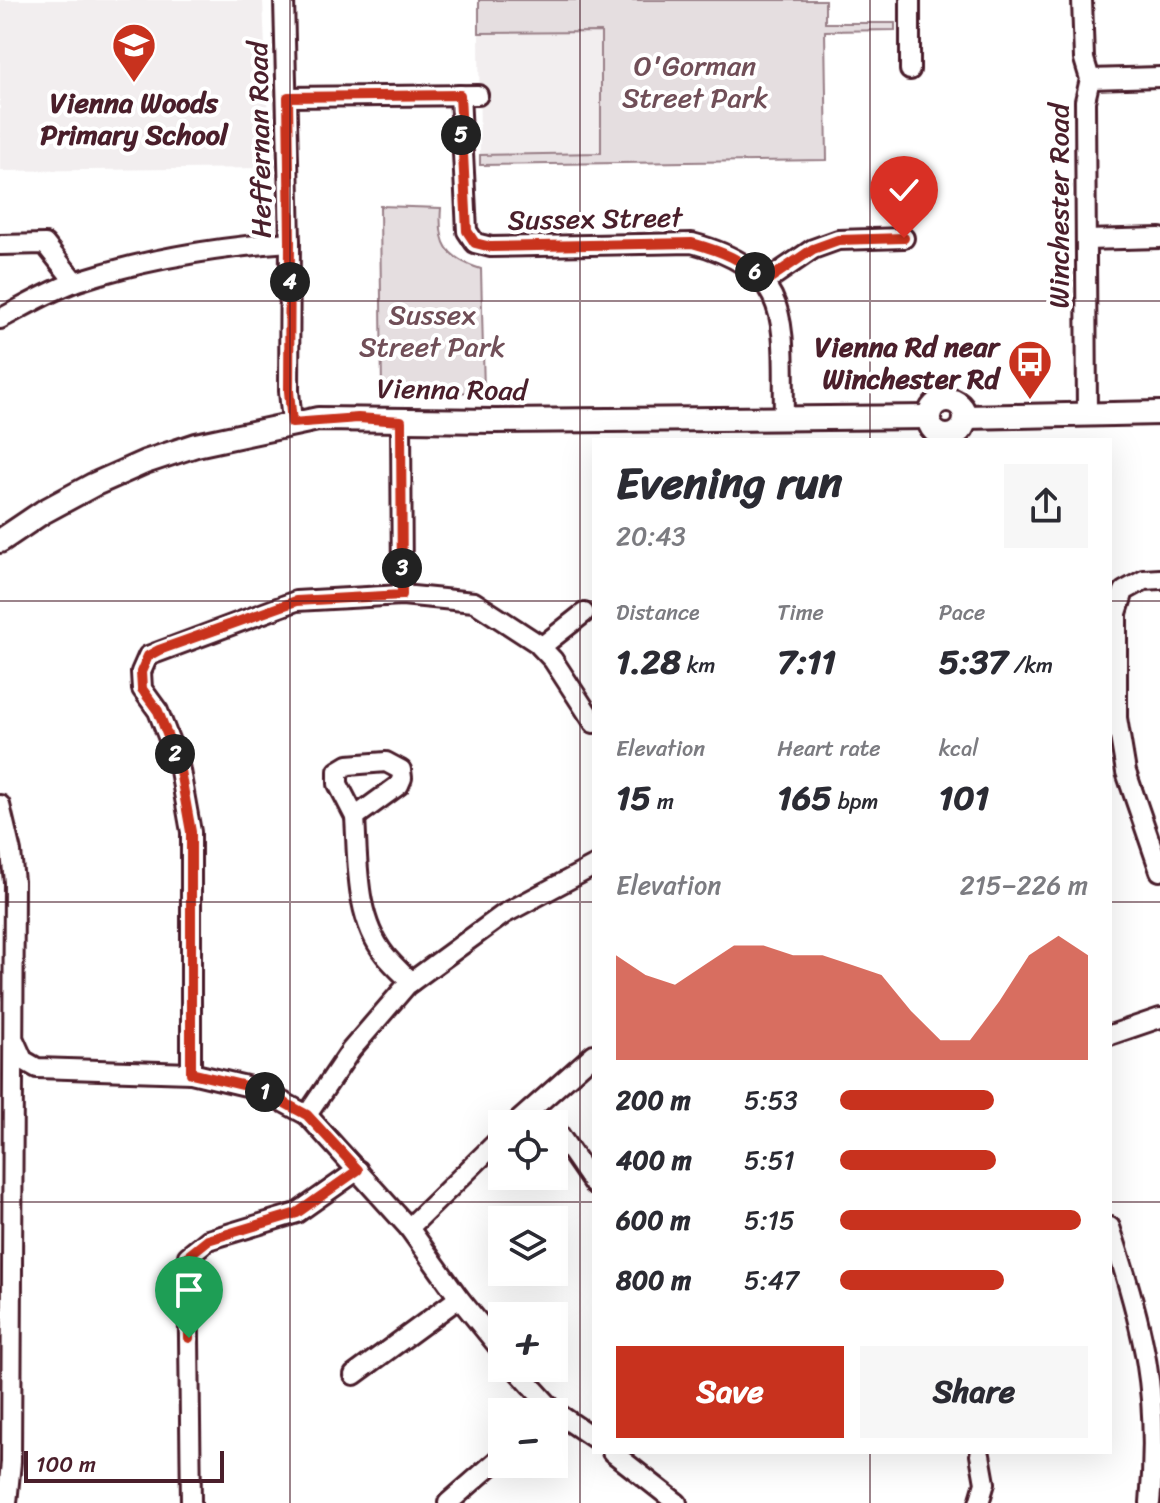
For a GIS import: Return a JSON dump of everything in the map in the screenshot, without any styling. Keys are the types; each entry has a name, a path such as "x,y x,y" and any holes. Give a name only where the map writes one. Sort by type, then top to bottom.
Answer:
{"main road":[{"path":"944,400 961,406 965,417 962,429 946,438 936,432 929,417 933,406 944,400"},
{"path":"965,417 1160,413"},
{"name":"Vienna Road","path":"0,541 43,512 145,462 196,445 292,423 358,418 401,421 929,417"}],"street":[{"name":"Heffernan Road","path":"284,0 292,423"},
{"path":"910,0 910,70"},
{"name":"Winchester Road","path":"1082,0 1084,59 1090,79 1085,101 1087,414"},
{"path":"1090,79 1160,77"},
{"name":"Sussex Street","path":"288,97 469,95 464,211 467,231 475,243 491,247 692,243 724,251 745,263 766,281"},
{"path":"784,417 782,332 777,305 766,281 813,249 838,240 904,238"},
{"path":"1086,240 1160,238"},
{"path":"0,319 75,282 223,247 290,242"},
{"path":"0,245 45,244 75,282"},
{"path":"401,421 402,595"},
{"path":"1160,579 1144,580 1124,591 1117,613 1117,718 1126,772 1160,871"},
{"path":"191,1073 191,832 179,765 158,711 142,689 141,672 148,656 296,601 402,595 474,602 541,647 592,720"},
{"path":"541,647 584,613"},
{"path":"0,805 11,852 14,882 14,1038 6,1292 7,1503"},
{"path":"355,817 361,897 368,922 383,953 411,982"},
{"path":"307,1115 351,1050 411,982 504,914 592,867"},
{"path":"1112,1034 1160,1018"},
{"path":"14,1038 23,1060 37,1068 191,1073 259,1089 307,1115 409,1228 488,1334"},
{"path":"530,1110 592,1056"},
{"path":"537,1103 542,1110"},
{"path":"568,1148 592,1182"},
{"path":"409,1228 488,1151"},
{"path":"191,1503 188,1256 208,1240 297,1213 358,1170"},
{"path":"1112,1233 1155,1358 1156,1452 1150,1503"},
{"path":"354,1375 459,1298"},
{"path":"527,1382 542,1398"},
{"path":"568,1421 592,1437"},
{"path":"615,1454 677,1503"},
{"path":"979,1503 985,1483 980,1455"},
{"path":"448,1503 488,1468"}],"shaded area":[{"name":"Vienna Woods Primary School","path":"0,0 263,0 270,168 0,171"},
{"path":"601,31 602,153 480,155 479,33"}],"green space":[{"name":"O'Gorman Street Park","path":"479,0 825,0 825,23 895,23 895,30 825,31 827,160 480,165 480,155 601,153 601,32 479,33"},
{"name":"Sussex Street Park","path":"380,206 441,208 441,231 447,248 460,260 481,269 484,392 382,394"}],"place":[{"name":"Vienna Woods Primary School","path":"134,84"},
{"name":"Vienna Rd near Winchester Rd","path":"1030,401"}],"route":[{"path":"189,1338 188,1256 208,1240 297,1213 358,1170 307,1115 259,1089 191,1073 191,832 179,765 158,711 142,689 141,672 148,656 159,650 296,601 402,595 401,421 358,418 292,423 289,391 288,97 460,95 467,231 475,243 491,247 692,243 724,251 745,263 766,281 813,249 838,240 904,238"}]}
